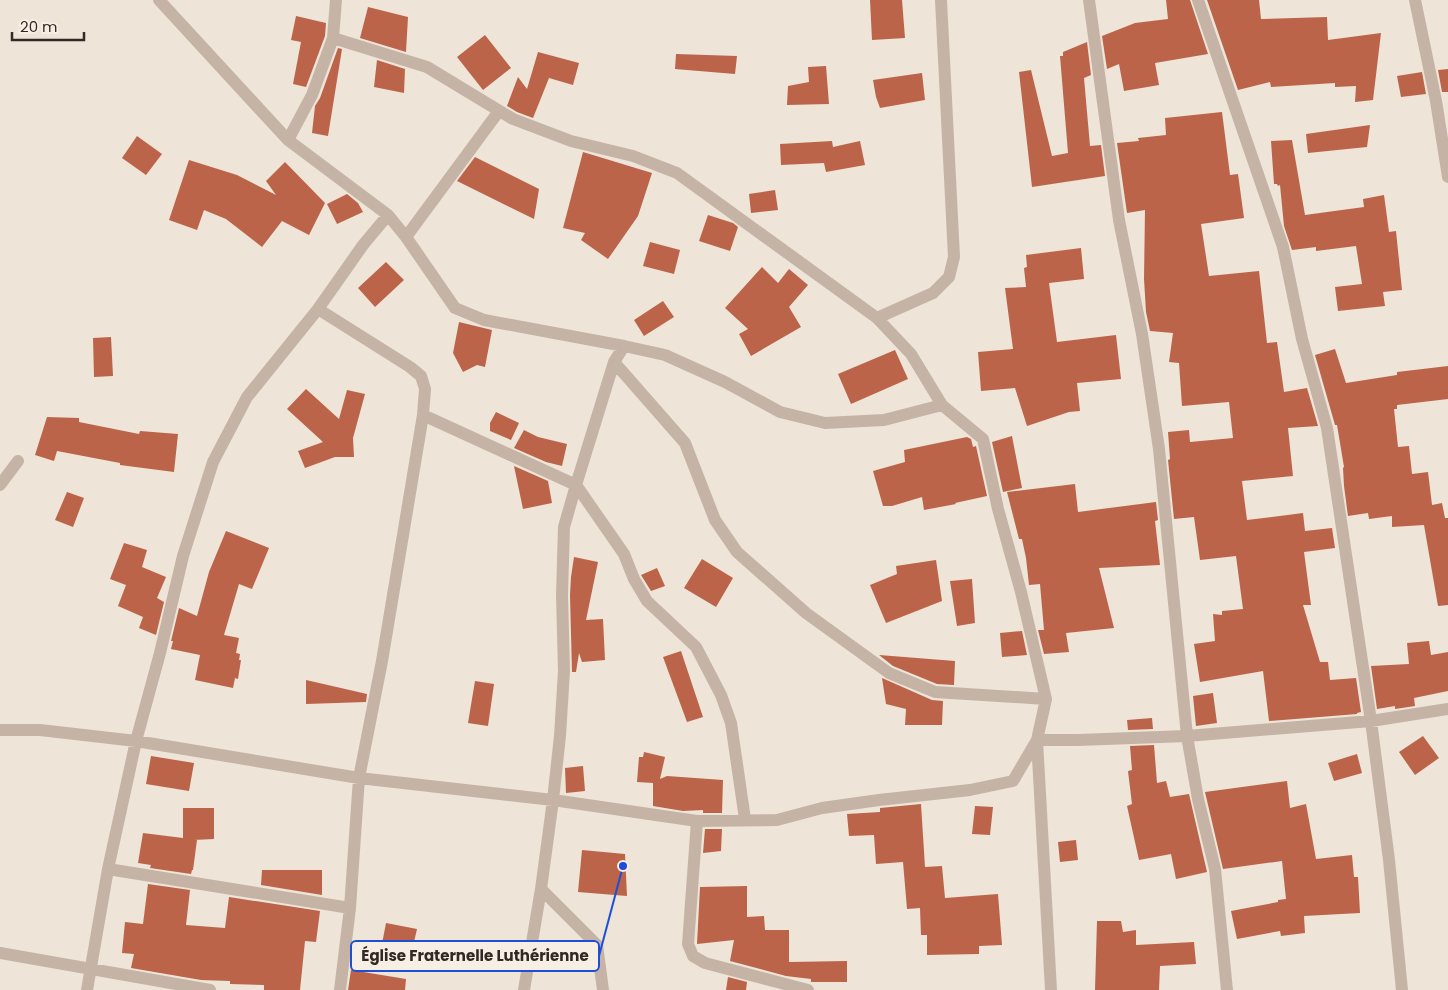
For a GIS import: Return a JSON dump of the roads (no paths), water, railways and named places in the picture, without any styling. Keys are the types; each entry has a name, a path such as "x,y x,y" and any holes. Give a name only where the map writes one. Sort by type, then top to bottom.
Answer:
{"street":[{"path":"159,0 288,140 388,215 406,237 455,308 484,320 665,355 725,382 780,412 825,423 884,420 942,406"},
{"path":"288,140 312,95 334,38 336,0"},
{"path":"877,318 933,293 948,277 954,257 941,0"},
{"path":"1089,0 1118,220 1142,334 1159,449 1187,736 1198,800 1215,869 1227,990"},
{"path":"1198,0 1283,247 1302,339 1327,428 1371,721 1389,860 1402,990"},
{"path":"1415,0 1436,101 1448,177"},
{"path":"334,38 426,67 513,120 571,141 634,156 677,173 877,318 911,354 942,406 983,439 998,509 1021,592 1046,699 1037,740 1051,990"},
{"path":"406,237 499,111"},
{"path":"87,990 108,869 136,741 160,653 183,556 213,462 247,397 318,309 363,245 388,215"},
{"path":"318,309 410,367 421,376 425,390 423,415 382,661 359,778 350,908 340,990"},
{"path":"524,990 541,889 560,736 564,671 562,595 564,527 614,362 624,346"},
{"path":"614,362 685,442 715,520 737,552 806,612 889,673 935,692 1046,699"},
{"path":"423,415 576,486 624,554 634,579 647,601 696,648 721,695 731,723 745,819"},
{"path":"0,485 18,461"},
{"path":"1037,740 1187,736 1371,721 1448,709"},
{"path":"0,730 40,730 136,741 359,778 553,800 697,821 777,820 822,808 970,790 1014,781 1037,740"},
{"path":"697,821 688,944 693,956 705,963 808,990"},
{"path":"108,869 350,908"},
{"path":"541,889 597,945 603,990"},
{"path":"0,953 210,990"}],"place":[{"name":"Église Fraternelle Luthérienne","path":"623,866"}]}
